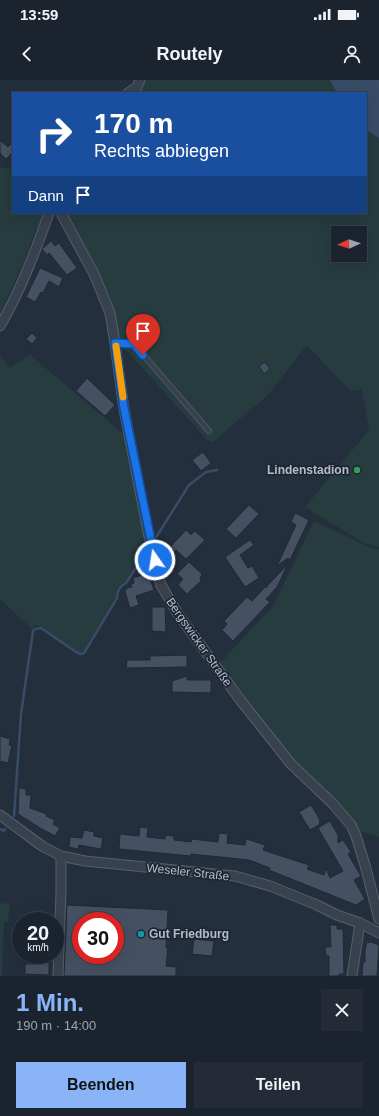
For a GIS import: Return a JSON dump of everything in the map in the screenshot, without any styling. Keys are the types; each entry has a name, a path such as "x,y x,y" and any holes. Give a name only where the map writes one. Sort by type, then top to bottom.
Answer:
{"street":[{"path":"129,92 136,87 140,80"},
{"path":"0,326 10,309 29,266 49,214"},
{"name":"Bergswicker Straße","path":"62,214 94,274 110,313 124,408 148,532 161,585 178,614 241,702 291,764 333,804 351,825 365,865 379,919"},
{"name":"Weseler Straße","path":"0,815 42,846 61,856 85,860 235,876 248,879 270,886 317,905 337,915 360,923 379,933"},
{"path":"58,976 61,856"},
{"path":"352,976 360,923"}],"lane":[{"path":"115,343 134,344 209,431"}],"green space":[{"path":"146,80 379,80 379,547 364,543 305,507 369,430 362,389 350,391 307,345 267,396 213,442 207,440 119,342 111,304 101,279 67,214 367,214 367,92 136,92"},
{"path":"0,167 12,169 12,214 47,214 40,233 36,229 22,266 0,313"},
{"path":"0,355 10,368 30,355 126,436 147,545 125,582 117,589 115,598 83,652 76,651 41,627 35,625 32,629 0,599"},
{"path":"314,521 371,548 379,549 379,837 359,831 349,815 337,802 298,766 244,700 219,664 273,606"},
{"path":"0,903 10,904 8,922 4,922 2,976 0,976"}],"water":[{"path":"330,80 379,80 379,138 367,131 367,92 336,92"}],"building":[{"path":"0,140 8,147 12,143 12,153 6,159 0,153"},
{"path":"51,241 55,246 59,243 77,268 67,275 49,253 47,255 42,249"},
{"path":"40,268 63,278 59,287 49,281 43,293 41,292 35,302 26,297"},
{"path":"32,333 37,338 32,344 26,339"},
{"path":"265,362 270,369 264,374 259,366"},
{"path":"87,378 115,405 105,416 76,391"},
{"path":"203,452 211,463 201,471 192,460"},
{"path":"249,505 259,514 236,538 226,529"},
{"path":"295,513 309,520 290,560 288,558 277,566 296,525 291,522"},
{"path":"186,530 191,535 195,531 205,540 186,559 170,547"},
{"path":"250,540 254,545 240,555 248,568 252,566 259,578 245,587 225,557"},
{"path":"189,562 202,574 200,579 201,581 187,594 178,585 183,579 177,574"},
{"path":"286,566 277,587 266,599 270,602 233,641 222,630 227,624 224,621 247,597 252,601"},
{"path":"148,573 154,590 136,596 139,605 130,608 125,592 127,588 132,587 131,584 134,583 133,578"},
{"path":"152,607 165,607 166,632 152,631"},
{"path":"187,655 187,667 126,668 127,660 150,660 150,656"},
{"path":"187,676 187,680 211,680 211,693 172,692 172,681"},
{"path":"0,736 10,739 9,745 12,745 8,763 0,761"},
{"path":"19,788 26,789 26,795 31,795 30,808 47,814 46,816 55,820 53,824 60,828 55,836 18,814"},
{"path":"311,805 320,820 319,825 310,830 299,812"},
{"path":"330,821 338,835 338,843 343,840 351,852 348,854 361,876 354,880 365,899 356,905 269,870 270,868 249,860 119,849 120,834 139,836 140,827 148,828 147,837 165,839 166,835 174,836 174,840 191,842 192,839 218,842 219,833 228,834 227,843 245,845 246,839 265,845 263,850 309,865 307,869 324,875 326,868 330,878 343,871 318,828"},
{"path":"84,830 94,832 94,836 103,838 101,849 79,845 78,849 69,847 70,837 82,838"},
{"name":"Gut Friedburg","path":"67,905 168,910 166,948 168,948 166,966 176,967 176,976 64,976"},
{"path":"330,925 337,925 337,929 343,929 344,974 339,974 339,976 329,976 329,956 326,956 325,947 331,947"},
{"path":"194,939 214,941 212,956 192,954"},
{"path":"371,942 379,945 377,976 362,976 363,962 365,962 366,943"},
{"path":"25,964 49,964 49,975 25,974"}],"waterway":[{"path":"155,539 189,485 206,472 217,470"},
{"path":"14,816 21,714 33,631 41,628 76,652 81,654 84,653 117,598 119,589 126,583 148,549"},
{"path":"0,829 4,831 5,829"}],"slow traffic":[{"path":"116,346 123,397"}],"place":[{"name":"Lindenstadion","path":"357,470"},
{"name":"Gut Friedburg","path":"141,934"}],"route":[{"path":"143,355 134,344 115,343 124,408 148,532 155,560"}]}
